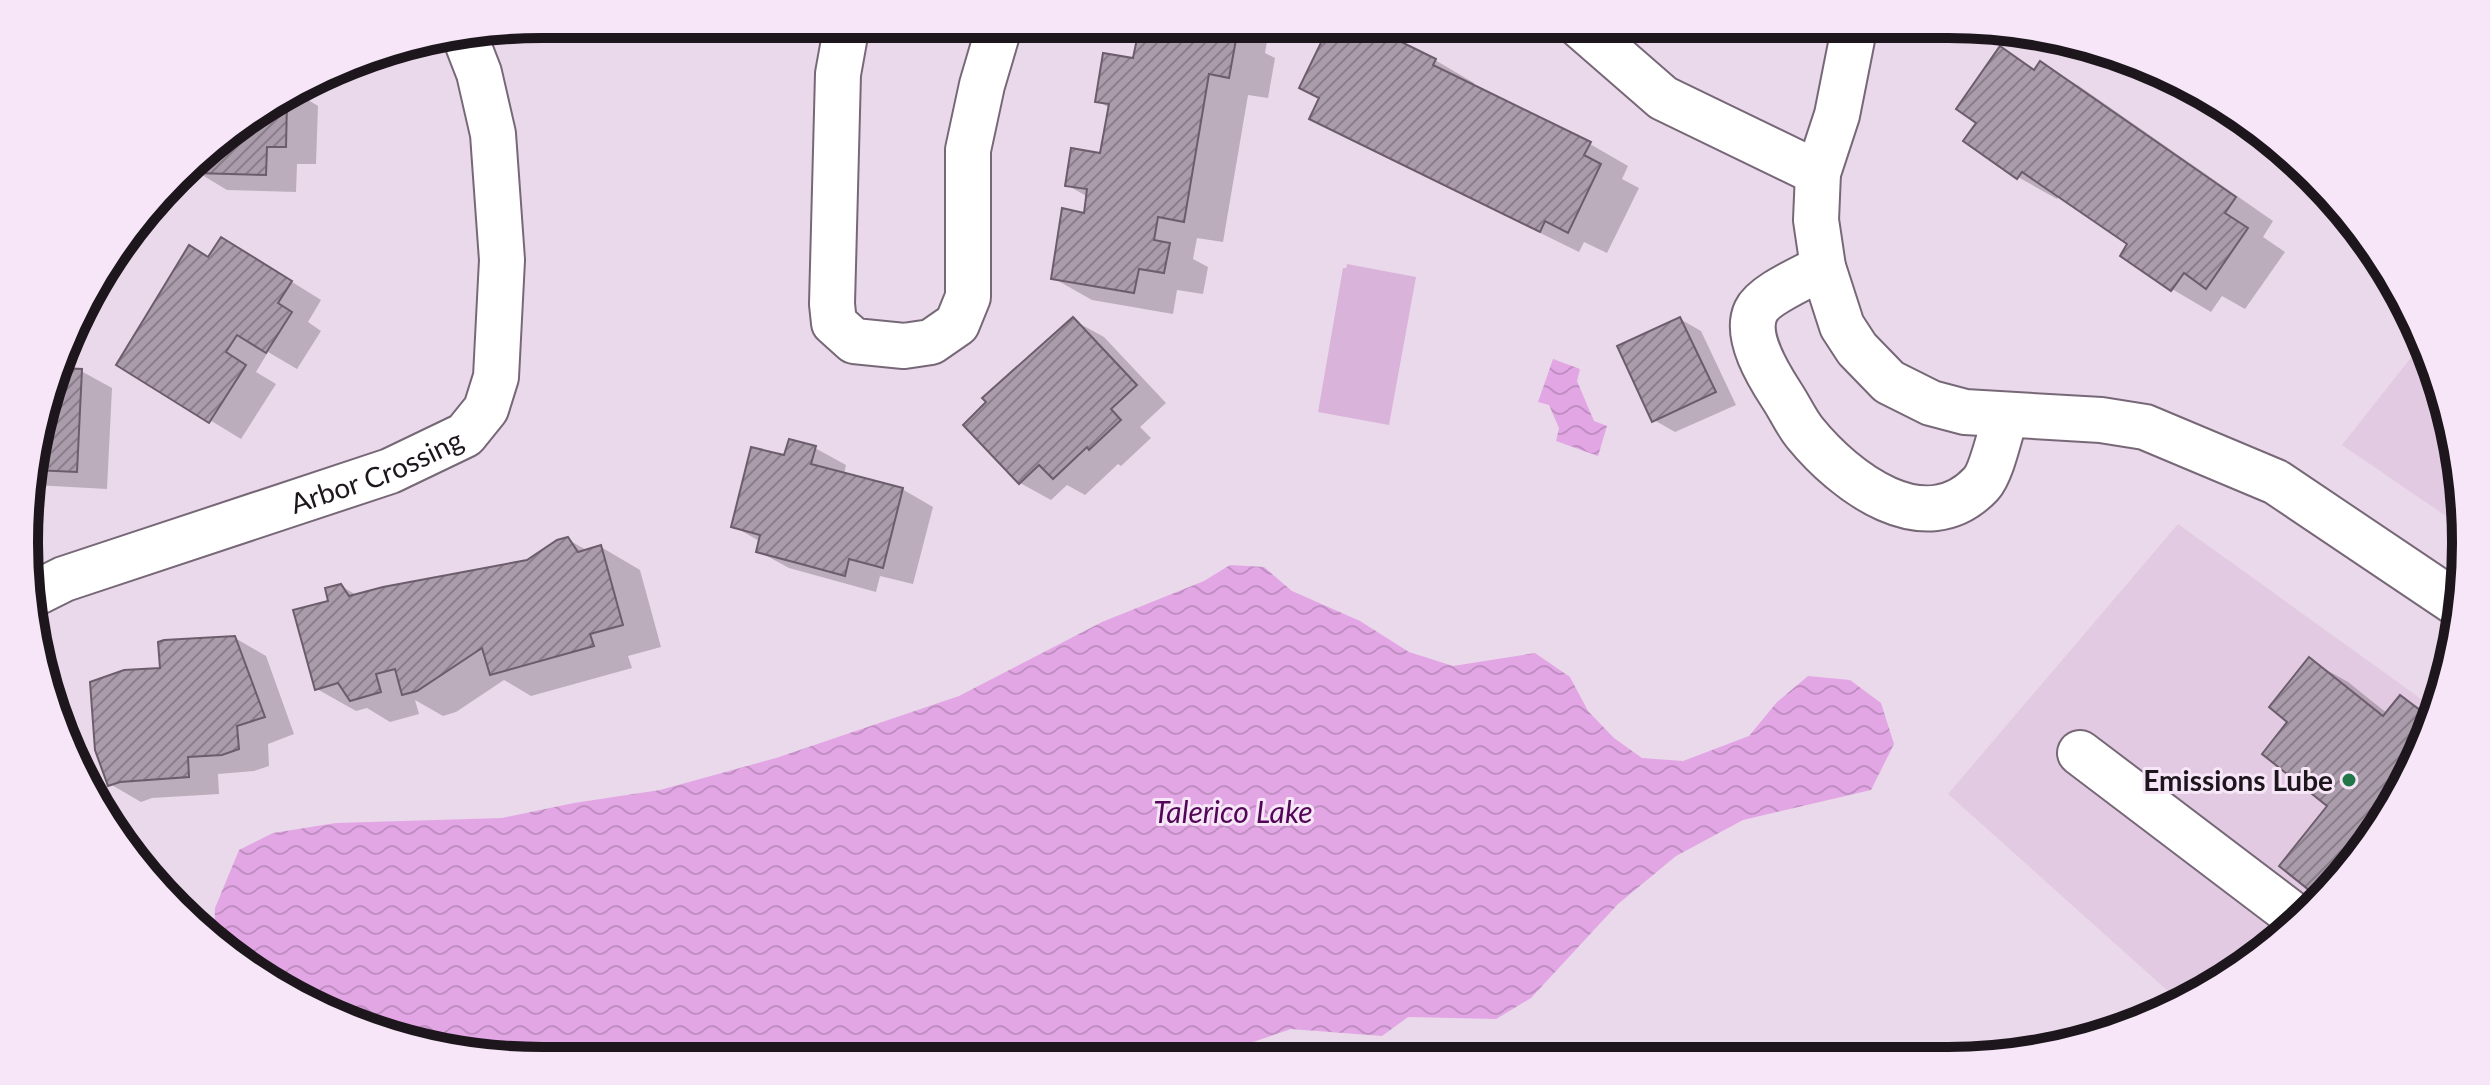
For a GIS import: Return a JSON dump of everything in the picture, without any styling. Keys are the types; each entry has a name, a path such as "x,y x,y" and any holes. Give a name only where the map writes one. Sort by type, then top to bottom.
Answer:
{"street":[{"path":"844,38 838,74 834,323 854,341 904,346 931,342 957,324 968,297 968,150 996,38"},
{"path":"1594,38 1663,98 1818,173"},
{"path":"1852,38 1837,115 1818,173 1816,220 1823,267 1842,326 1857,349 1889,382 1931,403 1965,412 2101,420 2145,427 2276,482 2449,598"},
{"name":"Arbor Crossing","path":"40,591 64,579 390,471 465,435 479,418 486,409 496,377 502,260 493,134 479,73 468,44"},
{"path":"1823,267 1769,298 1756,311 1755,332 1759,354 1767,372 1805,432 1843,472 1889,501 1918,510 1943,507 1963,499 1983,482 2006,415"},
{"path":"2080,753 2290,912"}],"shaded area":[{"path":"1347,264 1416,277 1389,425 1318,412 1343,268"},
{"path":"2415,352 2442,444 2451,520 2342,445"},
{"path":"2178,524 2426,702 2414,736 2384,795 2348,850 2327,875 2255,943 2172,995 1948,794"}],"water":[{"path":"1553,359 1580,369 1577,381 1594,421 1607,426 1598,456 1556,441 1559,428 1549,405 1538,402"},
{"name":"Talerico Lake","path":"1230,565 1264,567 1292,591 1360,621 1409,652 1453,666 1535,653 1570,677 1588,711 1614,738 1642,758 1683,761 1749,736 1777,702 1808,676 1850,680 1881,703 1894,744 1871,790 1743,820 1676,856 1618,904 1531,998 1496,1019 1408,1017 1382,1036 1291,1029 1239,1047 542,1047 477,1043 412,1030 349,1009 262,962 214,926 215,908 239,850 273,833 336,823 502,818 660,790 776,758 959,696 1102,622 1204,581"}],"building":[{"path":"1137,38 1236,38 1229,78 1209,74 1184,222 1158,217 1154,240 1170,243 1164,273 1139,269 1134,293 1051,279 1062,208 1084,213 1087,189 1065,186 1071,148 1100,153 1109,104 1095,102 1103,53 1133,58"},
{"path":"1323,38 1393,38 1436,59 1433,65 1591,142 1584,155 1601,164 1568,233 1545,221 1540,232 1309,119 1319,98 1299,88"},
{"path":"2000,46 2034,70 2040,61 2236,197 2225,213 2248,228 2206,289 2184,273 2171,291 2120,256 2127,244 2022,172 2017,179 1963,141 1976,123 1956,109"},
{"path":"287,108 286,147 267,147 266,175 199,173 235,142"},
{"path":"221,237 292,281 278,303 292,312 266,353 237,335 226,352 246,365 209,423 116,365 189,245 208,257"},
{"path":"1073,317 1137,385 1111,409 1121,420 1089,450 1087,447 1053,479 1039,465 1019,484 963,425 986,402 982,398"},
{"path":"1680,317 1716,392 1652,422 1617,346"},
{"path":"69,368 82,369 77,472 43,470 55,412"},
{"path":"789,439 816,446 811,464 903,488 883,568 849,559 845,576 756,552 760,535 731,527 751,447 784,455"},
{"path":"568,537 578,552 601,545 623,625 590,634 594,646 490,675 482,648 417,691 402,695 395,669 376,674 381,692 350,701 338,683 315,690 293,610 328,601 325,588 341,584 349,596 527,560 557,540"},
{"path":"235,636 265,717 237,726 239,749 222,755 188,757 189,777 120,782 108,786 95,750 90,682 124,670 160,668 158,642 164,640"},
{"name":"Emissions Lube","path":"2309,657 2383,716 2400,695 2422,712 2400,766 2367,823 2311,892 2279,866 2327,806 2262,754 2287,722 2269,707"}],"place":[{"name":"Emissions Lube","path":"2349,780"}]}
